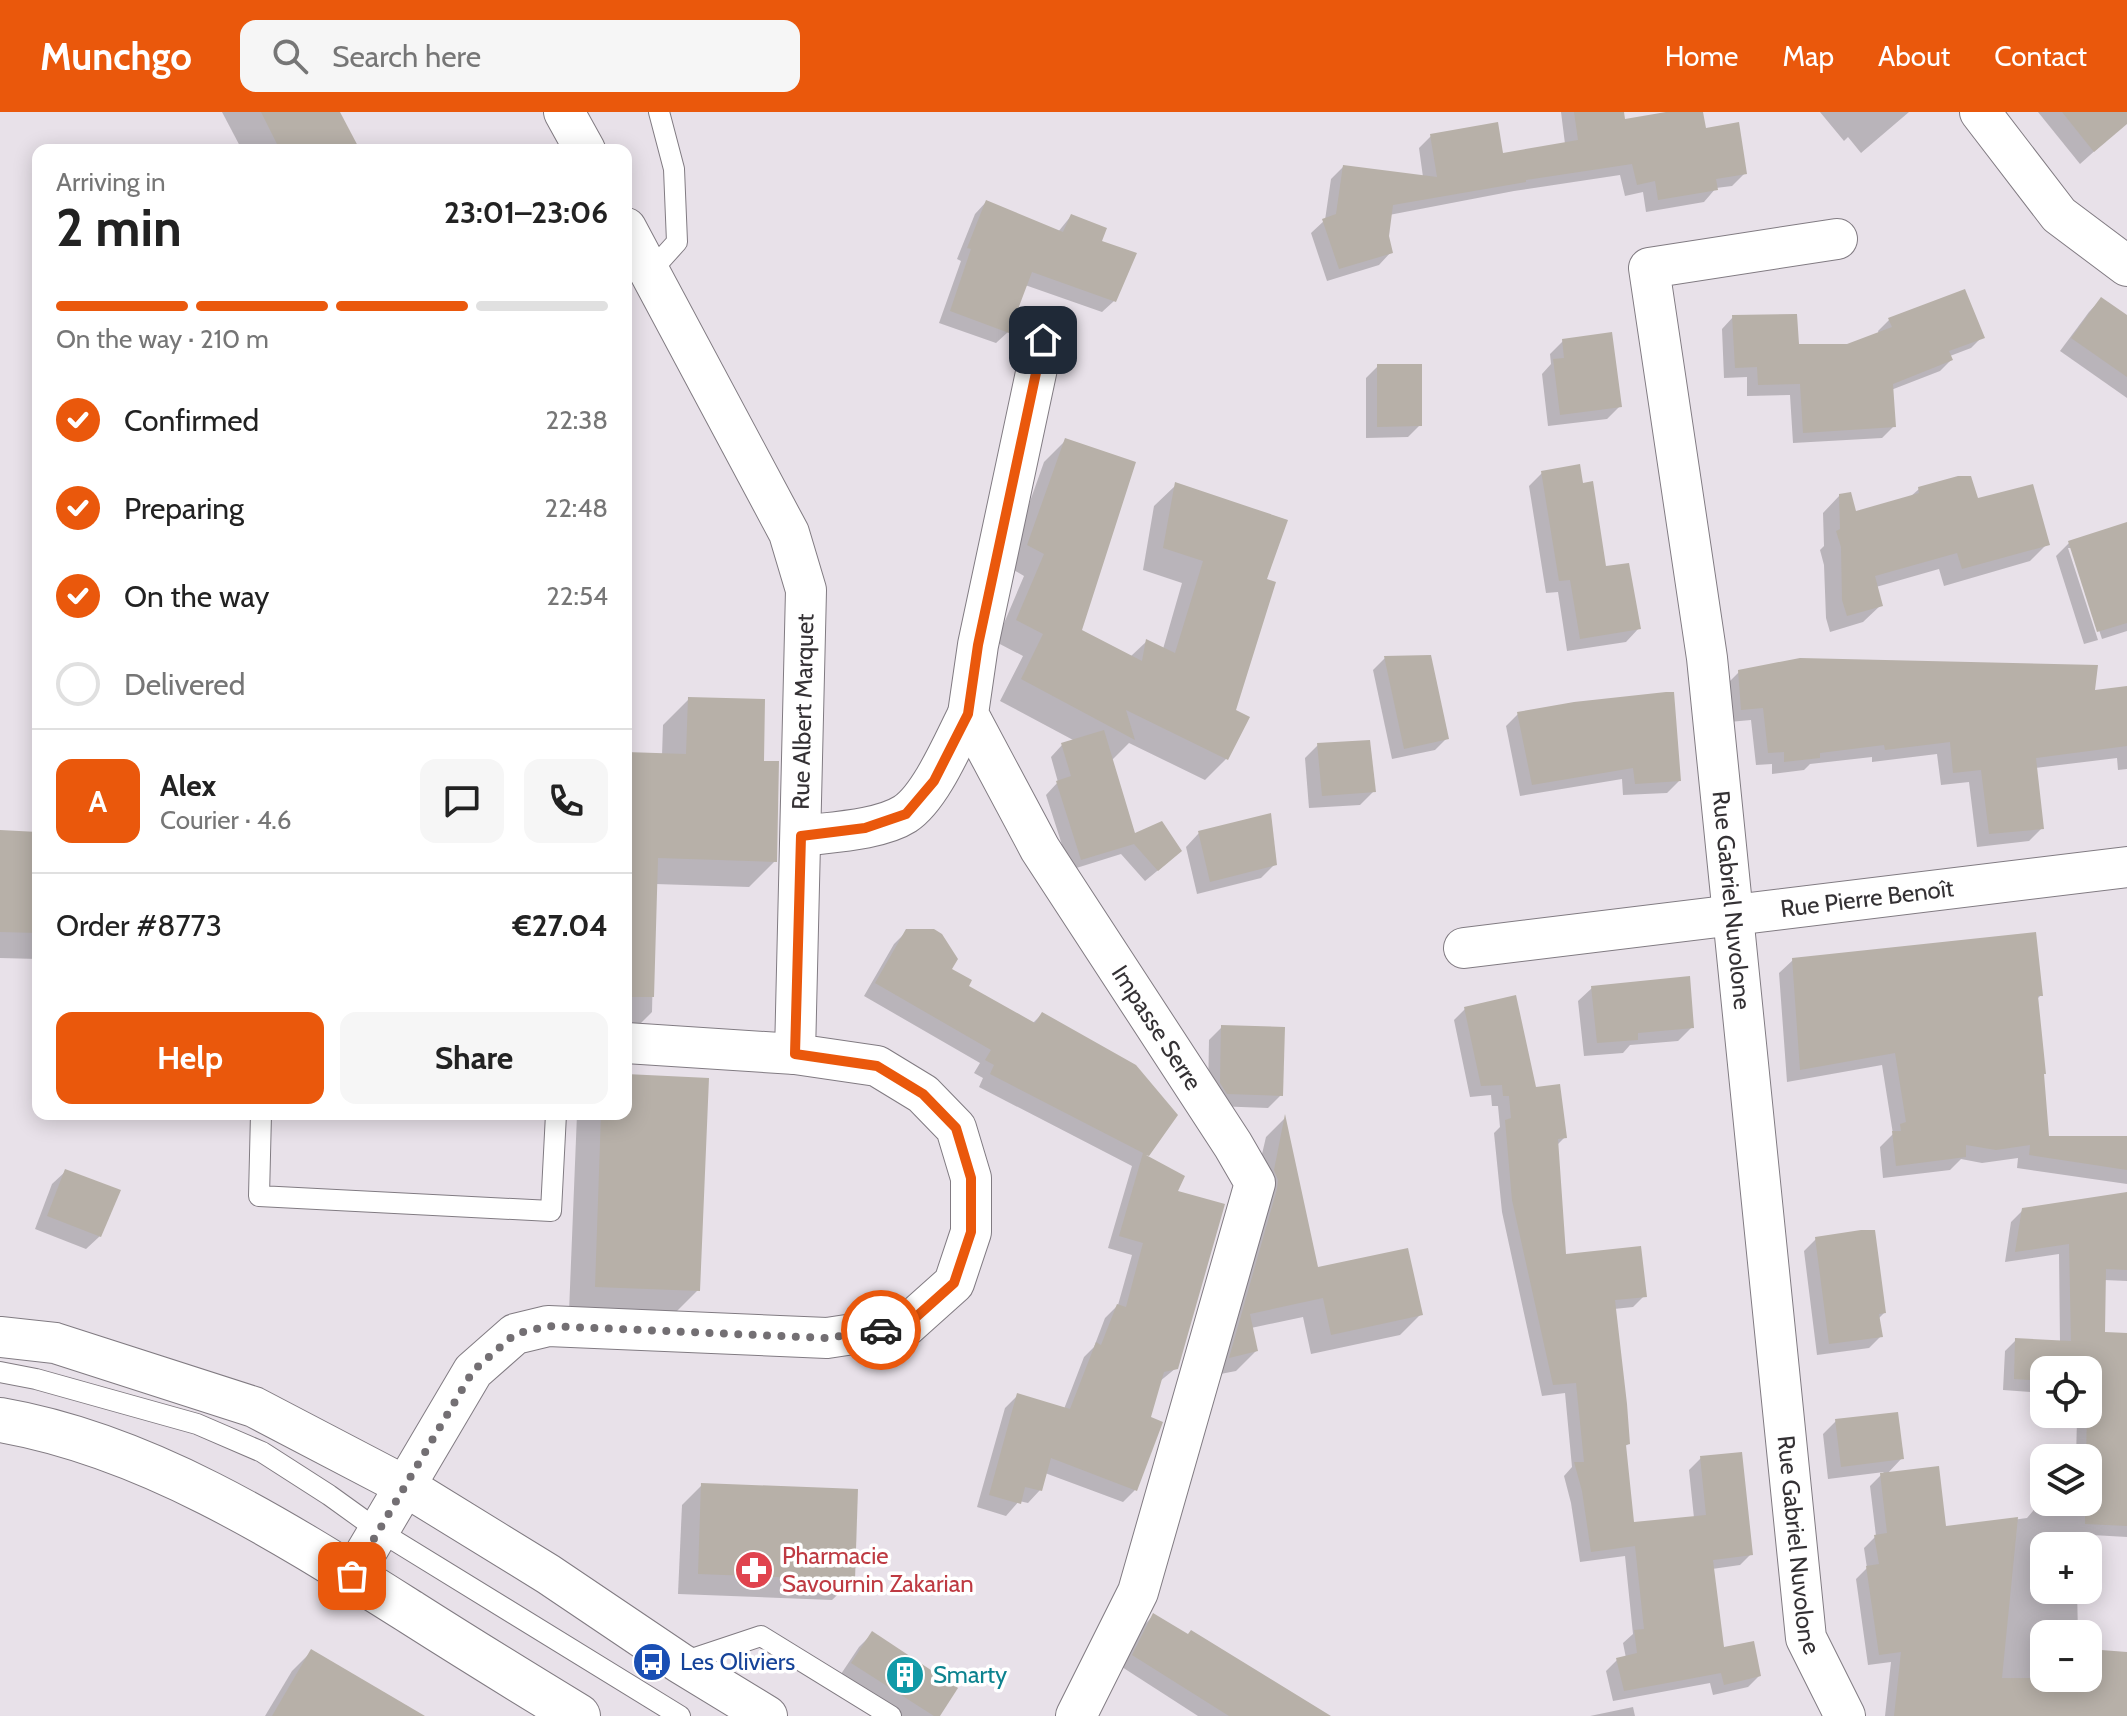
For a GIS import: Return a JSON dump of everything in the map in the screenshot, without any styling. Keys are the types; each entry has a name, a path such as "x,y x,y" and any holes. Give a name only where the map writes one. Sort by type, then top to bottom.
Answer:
{"street":[{"path":"564,112 582,144"},
{"path":"1980,112 2059,215 2127,266"},
{"name":"Rue Albert Marquet","path":"632,239 789,533 806,590 795,1054"},
{"name":"Rue Gabriel Nuvolone","path":"1837,239 1649,268 1707,658 1806,1638 1845,1716"},
{"path":"801,836 865,828 906,814 934,781 968,714 978,645 1043,340"},
{"name":"Impasse Serre","path":"968,714 1040,849 1255,1183 1138,1592 1076,1716"},
{"name":"Rue Pierre Benoît","path":"1464,948 2127,867"},
{"path":"352,1576 473,1371 515,1334 548,1326 827,1338 906,1326 954,1283 971,1232 971,1178 956,1128 923,1094 877,1066 795,1054 632,1043"},
{"path":"0,1337 55,1343 254,1407 405,1486 548,1574 680,1663 767,1716"},
{"path":"0,1420 48,1428 168,1473 297,1542 578,1716"}],"lane":[{"path":"650,272 677,242 674,169 659,112"},
{"path":"261,1120 259,1196 551,1211 556,1120"},
{"path":"0,1372 36,1379 197,1424 262,1452 379,1531 680,1716"},
{"path":"680,1663 761,1636 891,1716"}],"building":[{"path":"261,112 340,112 357,144 277,144"},
{"path":"1574,112 1624,112 1625,119 1666,112 1703,112 1706,128 1739,122 1747,174 1716,179 1718,190 1658,200 1655,181 1637,185 1632,164 1393,205 1389,236 1393,253 1339,269 1322,219 1336,214 1343,165 1437,177 1430,134 1498,122 1503,153 1578,140"},
{"path":"2062,112 2127,112 2127,124 2094,152"},
{"path":"986,200 1063,232 1071,214 1107,228 1102,241 1137,253 1116,302 1032,272 1009,333 950,311 971,249 967,248"},
{"path":"1965,289 1985,338 1949,351 1953,360 1893,384 1896,427 1803,433 1800,384 1758,385 1757,367 1735,368 1732,315 1797,314 1799,344 1847,344 1892,327 1888,318"},
{"path":"2101,297 2127,315 2127,377 2071,338"},
{"path":"1612,332 1622,407 1560,415 1553,359 1564,358 1562,339"},
{"path":"1377,364 1422,364 1422,426 1377,427"},
{"path":"1065,438 1136,462 1082,630 1142,661 1146,639 1175,653 1203,561 1163,548 1175,482 1288,520 1267,579 1276,582 1236,710 1250,717 1228,760 1126,710 1135,740 1021,679 1043,634 1016,620 1044,554 1027,545"},
{"path":"1580,464 1583,483 1593,481 1606,566 1629,563 1641,629 1580,639 1570,580 1559,581 1541,471"},
{"path":"1958,476 1971,476 1978,498 2033,484 2050,545 1962,569 1957,553 1875,576 1883,606 1847,616 1842,600 1841,547 1836,531 1840,529 1839,494 1851,492 1856,511 1919,493 1918,487"},
{"path":"2127,522 2127,623 2097,632 2068,541"},
{"path":"1431,655 1449,739 1404,749 1384,656"},
{"path":"1800,658 2098,665 2095,690 2127,686 2127,746 2036,758 2044,829 1989,834 1981,770 1953,773 1950,742 1885,750 1884,745 1820,753 1820,758 1784,762 1784,752 1768,753 1763,708 1741,710 1738,670"},
{"path":"1674,692 1681,781 1635,784 1633,768 1532,785 1517,712"},
{"path":"688,697 765,699 764,761 779,761 777,862 658,858 654,997 632,997 632,752 686,754"},
{"path":"1104,730 1135,833 1162,821 1182,851 1158,871 1134,844 1081,860 1056,781 1071,776 1061,743"},
{"path":"1370,740 1376,792 1322,796 1317,743"},
{"path":"1271,813 1277,865 1210,882 1198,831"},
{"path":"0,830 32,832 32,933 0,932"},
{"path":"906,929 934,929 942,934 958,959 952,969 972,980 969,986 1035,1023 1042,1012 1136,1065 1178,1115 1149,1156 1146,1155 1185,1176 1178,1191 1225,1204 1178,1369 1164,1372 1151,1417 1163,1422 1137,1491 1051,1458 1042,1491 1025,1487 1021,1504 989,1495 1017,1393 1070,1409 1096,1342 1101,1345 1117,1304 1126,1307 1143,1243 1119,1236 1143,1153 990,1074 994,1065 985,1060 991,1050 875,983"},
{"path":"2036,932 2043,996 2038,996 2049,1136 2127,1136 2127,1170 2029,1155 2030,1145 1996,1150 1966,1145 1966,1157 1896,1166 1892,1131 1901,1131 1900,1124 1906,1122 1895,1053 1800,1070 1792,958"},
{"path":"1690,976 1694,1028 1638,1033 1638,1040 1597,1043 1591,986"},
{"path":"1516,995 1536,1087 1560,1084 1567,1138 1558,1139 1566,1254 1641,1246 1647,1297 1615,1300 1627,1404 1630,1444 1626,1445 1634,1522 1706,1515 1700,1456 1742,1452 1753,1555 1713,1560 1724,1647 1754,1641 1761,1676 1724,1685 1721,1673 1624,1691 1616,1658 1637,1653 1634,1630 1644,1629 1635,1546 1591,1552 1582,1491 1574,1462 1584,1462 1576,1383 1553,1385 1512,1200 1505,1120 1511,1118 1509,1096 1503,1096 1502,1085 1481,1086 1464,1007"},
{"path":"1221,1025 1285,1027 1283,1096 1227,1094 1220,1083"},
{"path":"632,1074 709,1078 700,1291 595,1287 601,1120 632,1120"},
{"path":"1285,1114 1318,1267 1408,1248 1423,1315 1331,1335 1323,1298 1250,1314 1258,1351 1229,1358 1277,1189 1274,1170"},
{"path":"65,1169 121,1190 101,1237 47,1216"},
{"path":"2127,1192 2127,1270 2106,1269 2105,1332 2127,1333 2127,1526 2085,1524 2085,1516 2102,1516 2102,1444 2086,1444 2087,1428 2102,1428 2102,1356 2030,1356 2030,1380 2014,1379 2015,1338 2071,1341 2069,1244 2015,1252 2022,1208"},
{"path":"1875,1230 1886,1313 1879,1314 1883,1337 1829,1344 1815,1237"},
{"path":"1898,1412 1904,1459 1841,1467 1835,1419"},
{"path":"1939,1466 1946,1526 2018,1517 2002,1678 2030,1678 2030,1692 2102,1692 2102,1650 2127,1652 2127,1716 1894,1716 1901,1652 1879,1655 1866,1566 1879,1564 1874,1535 1887,1533 1880,1473"},
{"path":"701,1483 858,1489 855,1580 698,1574"},
{"path":"1153,1613 1188,1634 1191,1630 1331,1716 1229,1716 1132,1655"},
{"name":"Smarty","path":"872,1631 958,1688 940,1716 934,1716 851,1663"},
{"path":"311,1649 425,1716 272,1716"}],"way so far":[{"path":"352,1576 473,1371 515,1334 548,1326 827,1338 881,1330"}],"place":[{"name":"Pharmacie Savournin Zakarian","path":"754,1570"},
{"name":"Les Oliviers","path":"652,1662"},
{"name":"Smarty","path":"905,1675"}],"route":[{"path":"881,1330 906,1326 954,1283 971,1232 971,1178 956,1128 923,1094 877,1066 795,1054 801,836 865,828 906,814 934,781 968,714 978,645 1043,340"}]}
